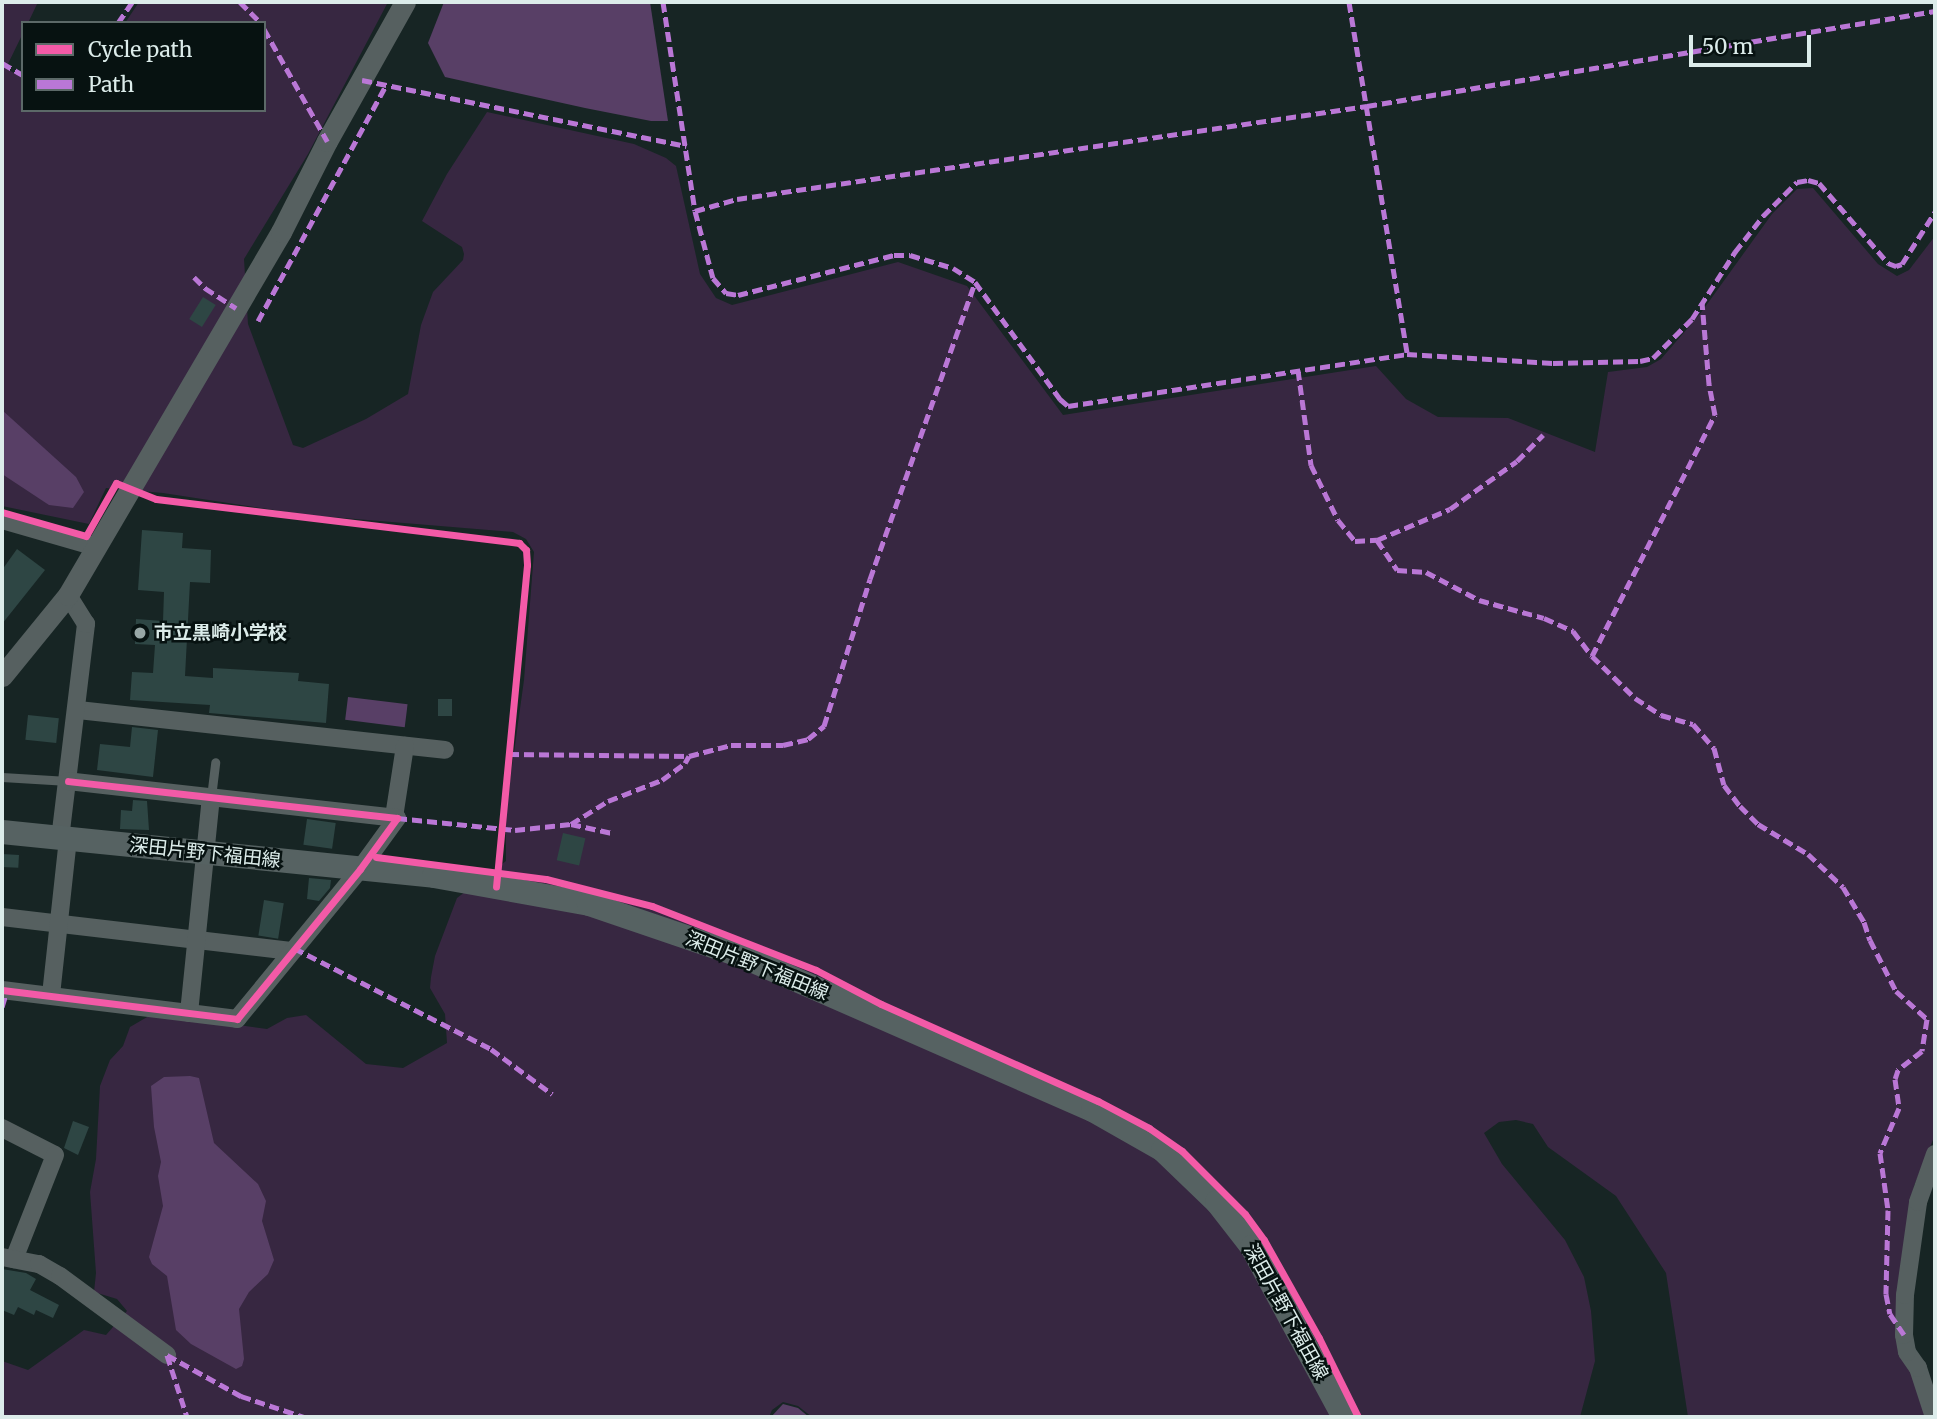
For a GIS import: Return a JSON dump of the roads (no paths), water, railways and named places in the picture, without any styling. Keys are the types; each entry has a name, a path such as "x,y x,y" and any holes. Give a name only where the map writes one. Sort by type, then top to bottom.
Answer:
{"main road":[{"name":"深田片野下福田線","path":"2,832 434,876 589,904 742,957 1093,1111 1163,1150 1217,1202 1252,1247 1344,1417"}],"street":[{"path":"2,675 68,595 281,232 327,141 405,2"},
{"path":"2,520 96,547"},
{"path":"51,995 68,781 86,624 68,595"},
{"path":"78,710 445,750"},
{"path":"2,990 237,1019 290,951 360,869 397,818 394,817 405,746"},
{"path":"68,781 394,817"},
{"path":"189,1013 211,797"},
{"path":"2,917 290,951"},
{"path":"2,1128 55,1155 8,1258 39,1265 60,1276 167,1355"},
{"path":"1934,1417 1904,1335 1905,1295 1918,1202 1935,1154"}],"lane":[{"path":"211,797 215,762"},
{"path":"2,777 68,781"}],"place":[{"name":"市立黒崎小学校","path":"140,633"}]}
